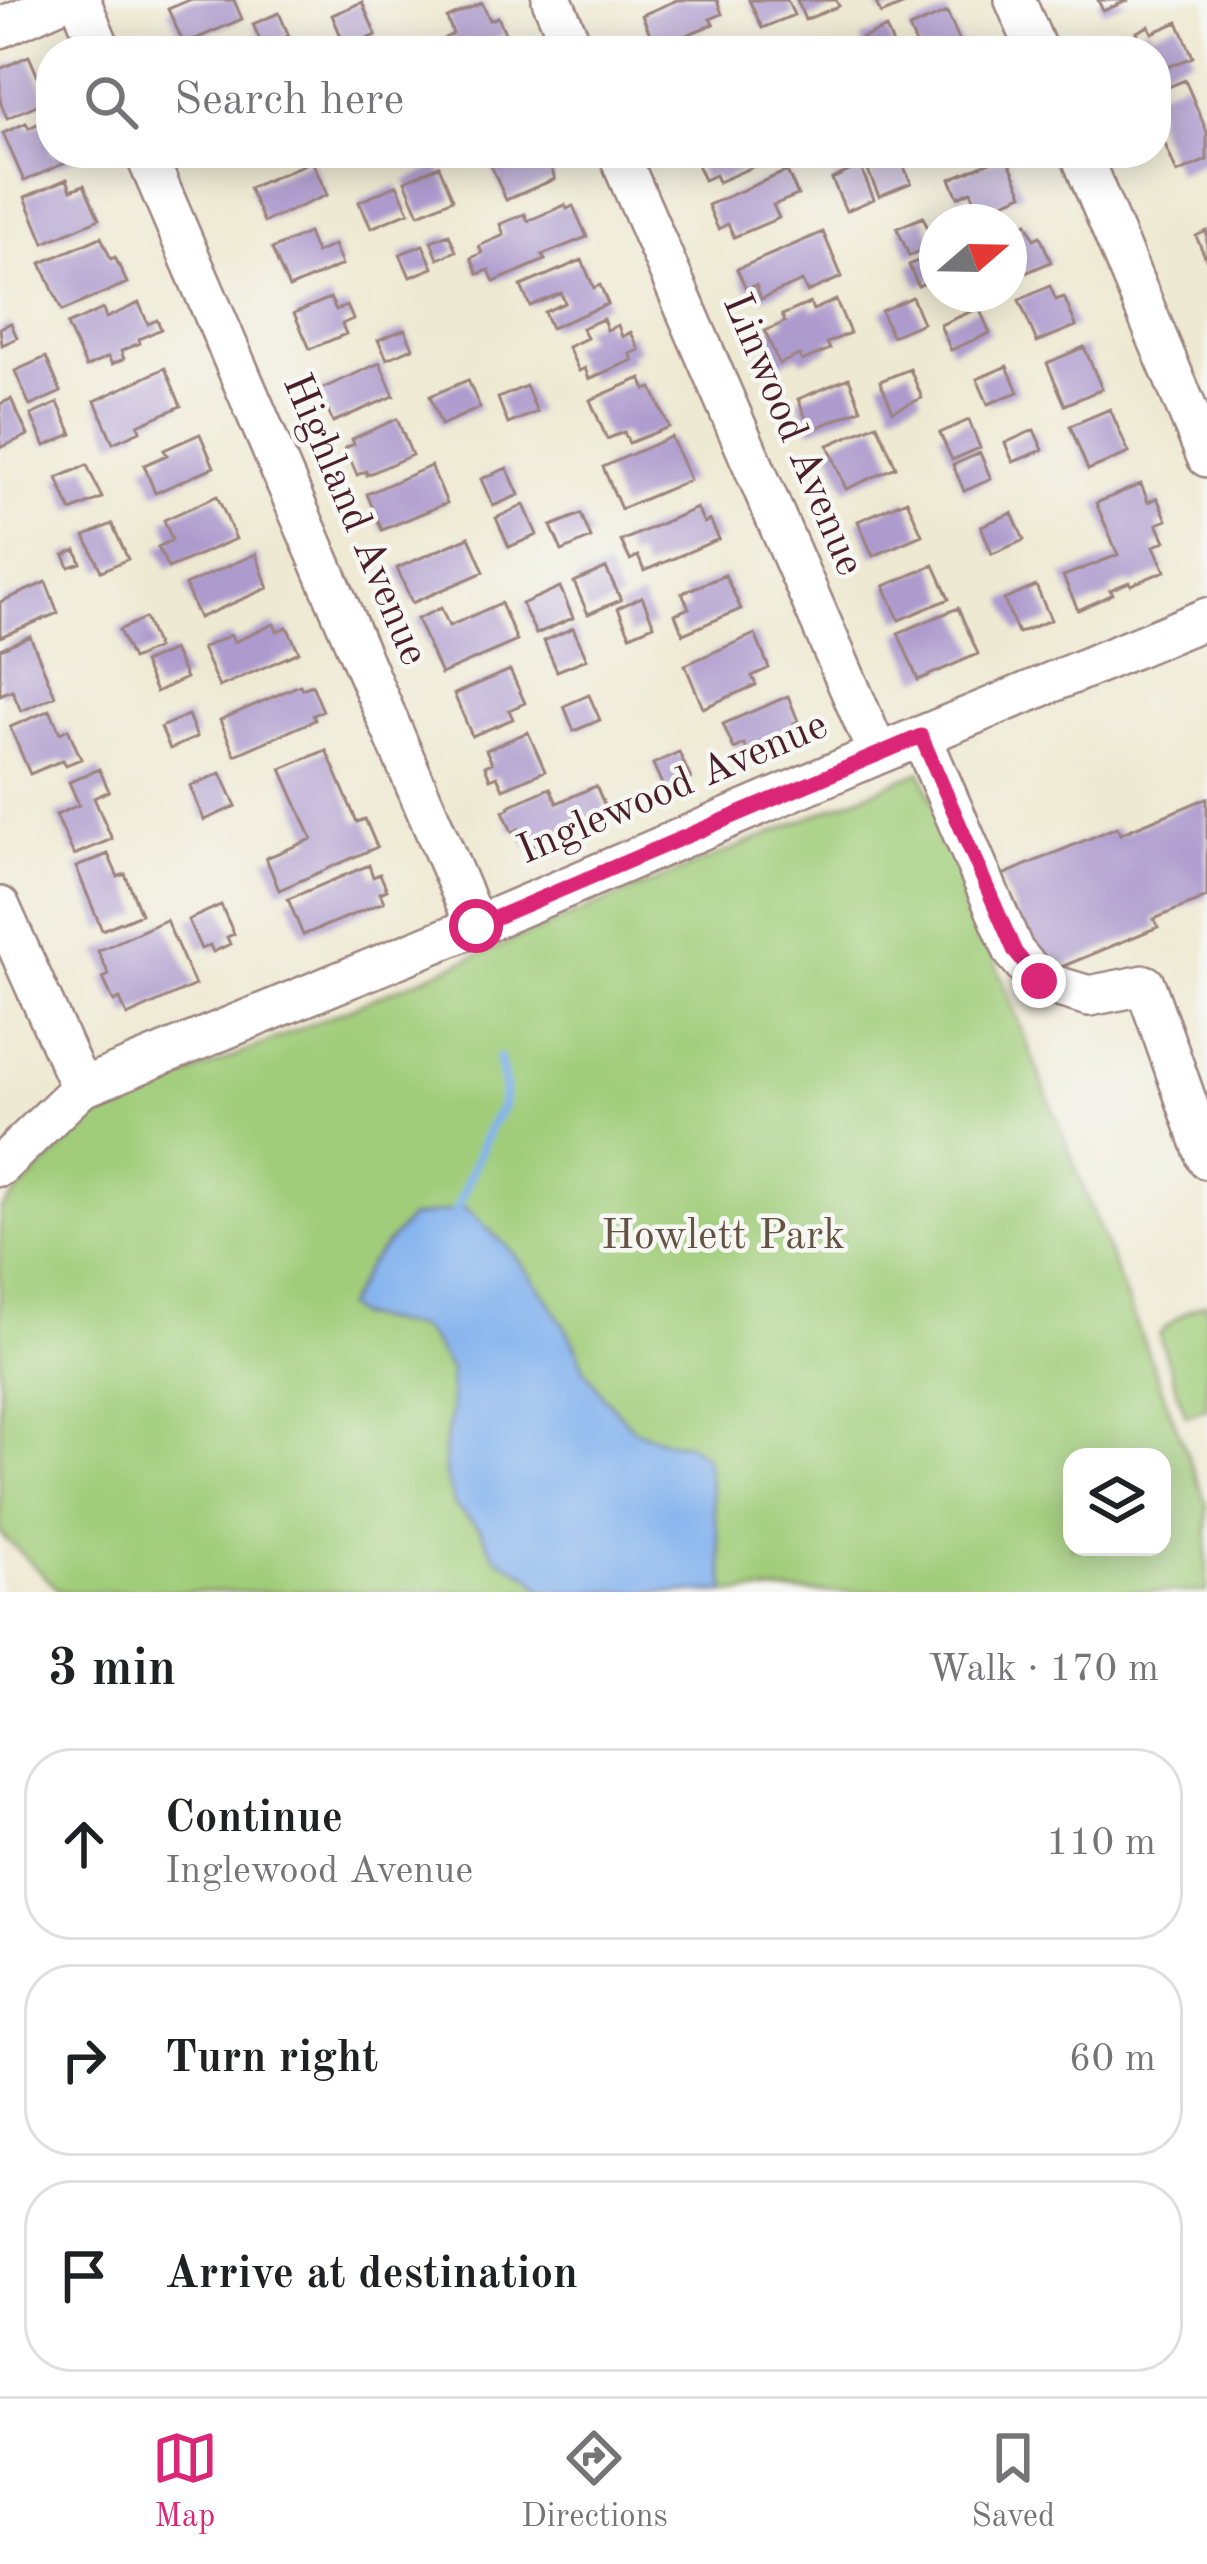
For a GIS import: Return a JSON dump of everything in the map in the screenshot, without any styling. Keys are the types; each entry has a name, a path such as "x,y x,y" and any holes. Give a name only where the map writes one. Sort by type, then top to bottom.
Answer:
{"street":[{"path":"0,28 63,0"},
{"path":"80,0 95,36"},
{"path":"552,0 568,36"},
{"path":"1016,0 1031,36"},
{"name":"Highland Avenue","path":"151,168 476,926"},
{"name":"Linwood Avenue","path":"624,168 878,754"},
{"path":"1086,168 1207,457"},
{"name":"Inglewood Avenue","path":"0,1166 80,1088 1207,618"},
{"path":"921,736 1015,952 1039,981 1089,996 1144,985 1207,1159"},
{"path":"0,907 80,1088"}],"green space":[{"name":"Howlett Park","path":"921,771 1207,1505 1207,1592 61,1592 0,1533 0,1210 100,1112"},
{"path":"1207,1303 1207,1408 1186,1416 1159,1335 1180,1316"}],"water":[{"path":"466,1208 511,1250 548,1299 576,1345 583,1367 635,1430 688,1444 706,1457 726,1592 544,1592 531,1577 494,1556 480,1529 455,1506 445,1475 444,1449 451,1413 450,1370 420,1328 356,1316 345,1307 369,1264 410,1218"}],"building":[{"path":"189,0 234,0 242,19 203,36 180,36 168,9"},
{"path":"677,0 717,0 722,14 710,19 713,24 684,36 651,36 642,15"},
{"path":"749,0 787,0 794,15 762,28"},
{"path":"797,0 836,0 839,6 805,20"},
{"path":"875,0 914,0 881,14"},
{"path":"1098,0 1129,0 1103,11"},
{"path":"362,2 376,35 341,36 332,15"},
{"path":"482,3 490,20 498,17 506,35 449,36 453,34 447,18"},
{"path":"947,12 957,36 912,36 909,28"},
{"path":"279,13 289,36 258,36 253,24"},
{"path":"1178,22 1193,57 1171,66 1171,36 1138,36 1137,32 1149,26 1152,33"},
{"path":"29,56 36,72 36,105 7,118 0,101 0,69"},
{"path":"1185,80 1207,132 1207,160 1177,173 1171,158 1171,86"},
{"path":"26,123 29,128 36,124 36,168 54,168 24,181 3,133"},
{"path":"296,168 315,168 327,195 264,222 249,188"},
{"path":"440,168 453,199 419,214 405,181"},
{"path":"492,168 551,168 555,179 506,200"},
{"path":"699,168 750,168 718,182 715,175 704,180"},
{"path":"861,168 874,199 846,211 832,179"},
{"path":"867,168 904,168 911,183 879,196"},
{"path":"976,168 1012,168 1023,194 999,204 977,204 971,191 958,197 950,179"},
{"path":"787,171 798,195 773,205 779,218 734,237 728,224 718,229 708,205"},
{"path":"67,179 71,190 84,185 99,219 44,243 25,197"},
{"path":"397,185 409,212 371,228 359,202"},
{"path":"565,205 567,209 573,206 587,237 494,282 489,270 478,274 471,258 482,253 479,246 504,235 500,224 525,214 528,221"},
{"path":"919,219 919,252 909,256 897,228"},
{"path":"1027,223 1034,239 1040,236 1051,262 1027,272"},
{"path":"1207,231 1207,261 1196,236"},
{"path":"823,232 842,277 807,292 802,281 761,299 756,285 746,289 737,269"},
{"path":"308,233 316,253 334,245 342,265 289,288 272,249"},
{"path":"449,234 456,251 438,259 431,241"},
{"path":"101,237 127,283 62,311 41,263"},
{"path":"423,245 433,268 410,277 400,254"},
{"path":"582,260 594,288 600,285 608,304 551,328 544,312 565,303 561,293 530,306 521,286"},
{"path":"919,260 919,286 918,286 909,265"},
{"path":"1050,286 1056,300 1064,297 1076,326 1037,342 1024,312 1027,296"},
{"path":"912,297 923,323 892,336 881,311"},
{"path":"330,298 336,310 347,306 353,319 342,324 346,334 310,349 294,313"},
{"path":"836,300 850,333 827,343 830,349 802,361 799,355 779,364 765,331 785,322 782,315 810,303 813,310"},
{"path":"139,303 148,324 157,320 161,329 121,351 124,359 112,364 108,357 86,367 67,325 103,309 106,318"},
{"path":"981,312 990,333 951,350 940,325"},
{"path":"603,319 607,330 618,325 622,337 631,332 639,350 630,354 633,360 589,379 585,368 579,371 568,347 587,338 582,328"},
{"path":"11,323 17,338 2,345 0,328"},
{"path":"405,329 413,348 387,359 378,340"},
{"path":"1084,347 1102,389 1065,405 1047,363"},
{"path":"46,357 61,392 30,406 15,371"},
{"path":"380,363 394,396 333,422 319,390"},
{"path":"1007,366 1018,392 988,404 977,379"},
{"path":"165,368 181,406 138,425 140,431 113,443 95,401"},
{"path":"910,369 922,398 893,411 880,381"},
{"path":"641,378 646,390 652,388 669,427 629,443 624,432 607,439 590,400"},
{"path":"849,378 861,409 811,430 798,399"},
{"path":"468,380 480,408 441,425 430,396"},
{"path":"526,386 537,412 508,424 498,398"},
{"path":"11,399 28,435 0,448 0,404"},
{"path":"58,403 72,434 45,446 31,415"},
{"path":"1110,409 1129,453 1088,470 1070,426"},
{"path":"397,419 412,455 357,475 345,448 354,444 352,439"},
{"path":"969,420 980,448 952,460 940,433"},
{"path":"877,424 896,467 846,489 828,445"},
{"path":"1034,430 1043,450 1013,462 1005,443"},
{"path":"200,434 214,467 155,493 144,465"},
{"path":"671,437 690,480 621,509 603,467"},
{"path":"980,453 991,479 964,491 953,465"},
{"path":"87,465 102,498 71,511 57,478"},
{"path":"431,466 447,503 382,530 367,494"},
{"path":"507,468 519,495 493,506 481,479"},
{"path":"1141,484 1148,502 1157,498 1167,520 1157,524 1165,541 1154,546 1165,571 1110,590 1113,594 1078,610 1063,576 1118,555 1096,503"},
{"path":"217,496 236,539 168,568 158,547 172,540 164,520"},
{"path":"907,500 922,535 873,556 858,521"},
{"path":"524,505 537,535 509,547 496,518"},
{"path":"697,508 704,523 710,520 719,539 644,571 638,556 630,560 621,541"},
{"path":"1012,513 1024,540 992,554 981,526"},
{"path":"581,514 591,538 562,551 551,526"},
{"path":"112,524 128,559 101,571 85,536"},
{"path":"469,537 484,572 412,603 397,568"},
{"path":"76,550 81,563 69,567 64,555"},
{"path":"256,554 268,588 199,618 185,585"},
{"path":"934,565 949,599 899,620 884,586"},
{"path":"606,568 621,600 588,614 574,582"},
{"path":"725,575 741,609 683,634 675,614 689,608 682,593"},
{"path":"46,582 58,613 0,637 0,602"},
{"path":"1036,586 1051,620 1018,633 1004,600"},
{"path":"560,587 573,618 536,634 522,604"},
{"path":"642,597 654,625 630,635 618,608"},
{"path":"501,603 517,641 441,674 417,619 441,608 449,626"},
{"path":"958,608 978,654 918,680 898,633"},
{"path":"145,618 157,648 132,659 119,630"},
{"path":"274,624 277,631 287,627 299,652 219,687 202,648 231,635 234,642"},
{"path":"573,628 587,659 557,671 544,641"},
{"path":"755,634 769,668 752,676 756,685 703,708 685,665"},
{"path":"30,636 55,696 21,711 12,690 0,695 0,649"},
{"path":"173,650 186,678 156,692 143,663"},
{"path":"510,670 525,703 509,710 513,719 472,736 454,694"},
{"path":"300,685 302,689 312,685 323,711 313,715 315,720 235,755 220,720"},
{"path":"589,695 600,720 574,731 564,706"},
{"path":"788,696 798,733 785,738 787,744 762,755 759,749 749,754 744,744 734,749 723,724"},
{"path":"50,710 60,733 68,729 81,759 66,765 63,760 30,774 10,727"},
{"path":"188,715 197,737 170,749 161,727"},
{"path":"528,732 545,771 503,789 497,776 490,779 485,766 492,763 486,750"},
{"path":"326,750 357,822 365,819 377,847 279,890 266,858 312,839 281,769"},
{"path":"679,752 691,779 665,791 653,764"},
{"path":"99,769 109,791 94,798 112,839 74,855 56,815 79,805 69,782"},
{"path":"221,773 236,806 204,820 190,786"},
{"path":"596,786 608,813 527,848 519,829 512,832 503,811 550,788 557,803"},
{"path":"1207,798 1207,897 1154,919 1158,927 1042,975 1000,876 1117,827 1120,834"},
{"path":"108,854 118,877 125,874 141,914 102,930 76,867"},
{"path":"369,865 373,877 380,874 387,890 380,893 384,902 303,935 288,899"},
{"path":"221,905 234,934 227,937 230,944 213,952 210,945 201,949 188,920"},
{"path":"166,920 195,985 127,1016 103,978 109,975 98,951"}],"waterway":[{"path":"456,1211 502,1107 505,1087 499,1058"}],"route":[{"path":"476,926 921,736 1015,952 1039,981"}]}
